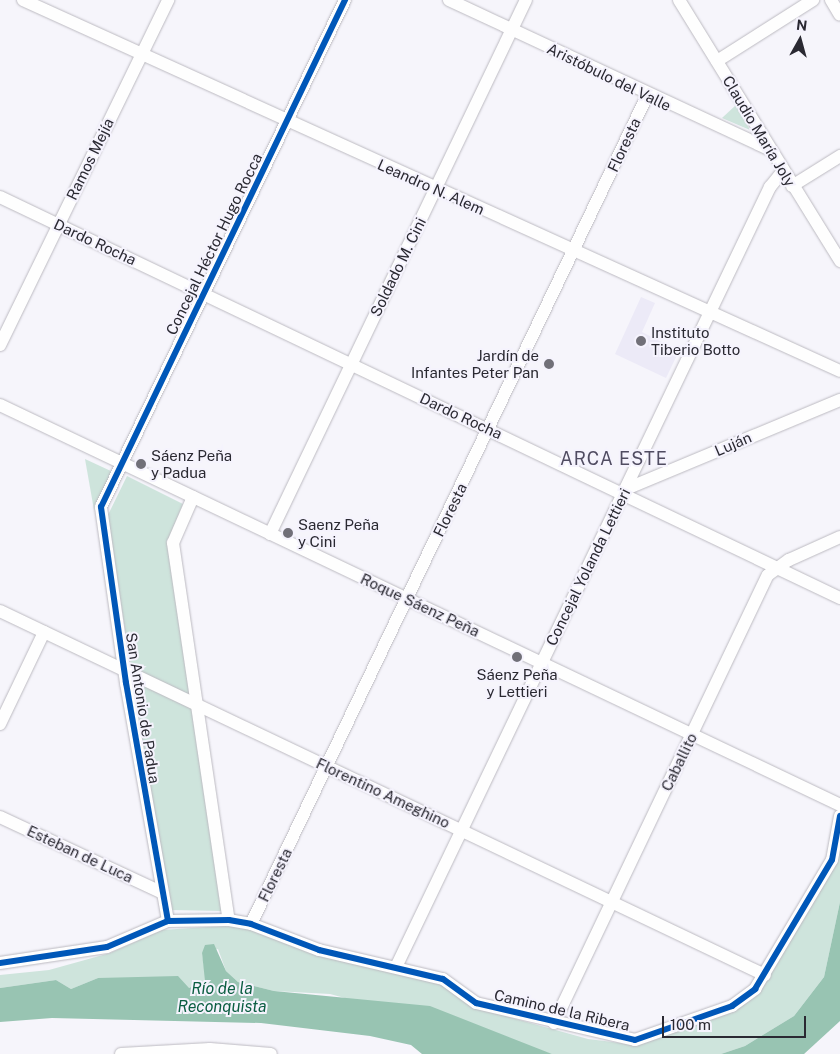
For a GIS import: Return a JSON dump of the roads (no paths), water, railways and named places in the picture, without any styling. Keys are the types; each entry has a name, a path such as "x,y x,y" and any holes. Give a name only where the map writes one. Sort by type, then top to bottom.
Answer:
{"street":[{"name":"Leandro N. Alem","path":"23,0 286,122 840,371"},
{"name":"Ramos Mejía","path":"0,345 168,0"},
{"name":"Concejal Héctor Hugo Rocca","path":"104,499 345,0"},
{"name":"Aristóbulo del Valle","path":"449,0 647,96 770,150"},
{"name":"Soldado M. Cini","path":"270,534 526,0"},
{"name":"Claudio María Joly","path":"679,0 840,262"},
{"path":"717,61 813,0"},
{"path":"831,0 840,15"},
{"name":"Floresta","path":"251,924 647,96"},
{"path":"792,186 840,156"},
{"name":"Concejal Yolanda Lettieri","path":"397,965 770,187 783,171"},
{"name":"Dardo Rocha","path":"0,197 488,429 625,491 776,568 840,598"},
{"name":"Luján","path":"625,491 840,400"},
{"name":"Roque Sáenz Peña","path":"0,405 840,805"},
{"path":"193,497 173,543 229,920"},
{"name":"San Antonio de Padua","path":"104,499 100,517 161,892 168,921"},
{"name":"Caballito","path":"554,1023 768,575 776,568 840,537"},
{"name":"Florentino Ameghino","path":"0,611 765,975"},
{"path":"0,724 44,632"},
{"name":"Camino de la Ribera","path":"0,963 107,947 168,921 229,920 251,924 319,950 397,965 443,979 476,1002 554,1023 636,1040 732,1006 748,996 765,975 832,860 840,816"},
{"name":"Esteban de Luca","path":"0,817 161,892"},
{"path":"121,1054 235,1049 271,1054"}],"water":[{"path":"840,902 840,1021 804,1054 721,1054 745,1046 794,1016 824,977"},
{"name":"Río de la Reconquista","path":"214,944 226,971 238,982 274,991 430,1006 552,1054 422,1054 411,1045 370,1036 261,1023 52,1018 0,1022 0,988 56,980 71,989 98,978 178,976 189,988 205,981 202,953 205,945"}],"place":[{"name":"Instituto Tiberio Botto","path":"641,341"},
{"name":"Jardín de Infantes Peter Pan","path":"549,364"},
{"name":"Sáenz Peña y Padua","path":"141,464"},
{"name":"Saenz Peña y Cini","path":"288,533"},
{"name":"Sáenz Peña y Lettieri","path":"517,657"}],"district":[{"name":"ARCA ESTE","path":"614,459"}]}
